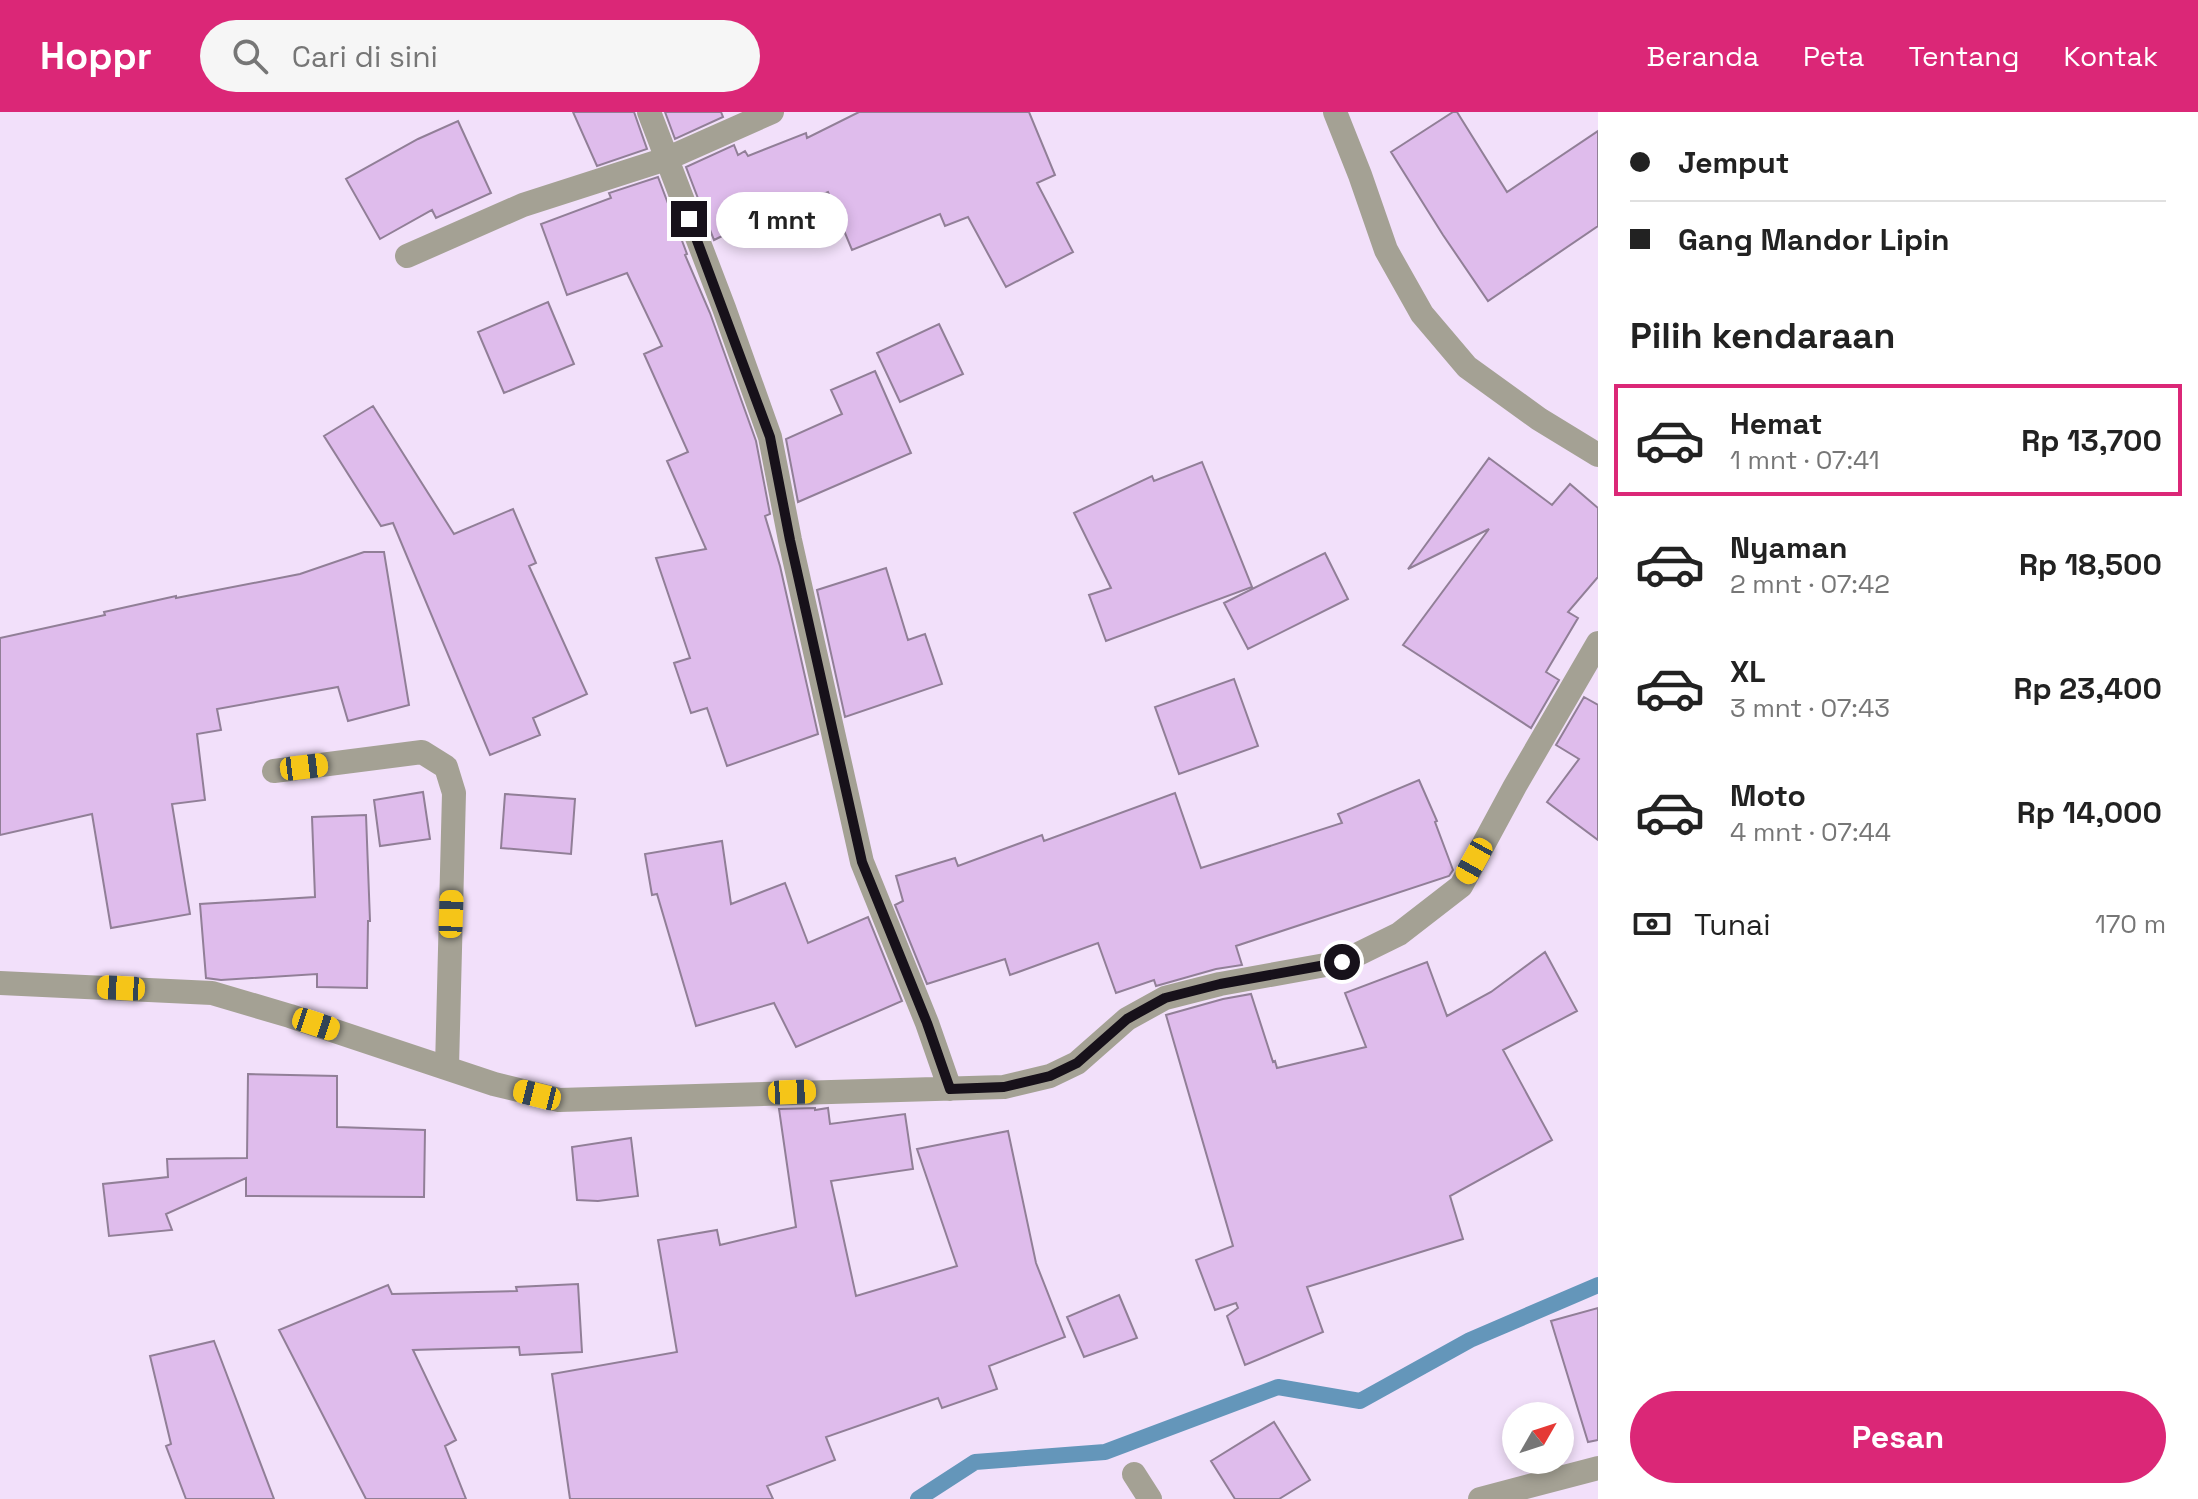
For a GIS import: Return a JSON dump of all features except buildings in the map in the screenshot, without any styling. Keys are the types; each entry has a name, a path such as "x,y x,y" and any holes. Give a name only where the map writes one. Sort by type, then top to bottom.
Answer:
{"street":[{"path":"649,112 770,437 862,862 927,1023 950,1089"},
{"path":"407,256 523,205 666,159 772,112"},
{"path":"1341,114 1386,250 1422,314 1467,367 1539,419 1598,455"},
{"path":"0,983 212,993 494,1084 559,1100 1004,1087 1050,1076 1077,1063 1127,1019 1165,998 1220,984 1342,962 1399,934 1461,886 1598,643"},
{"path":"274,771 422,752 446,767 454,793 447,1067"},
{"path":"1480,1499 1598,1468"},
{"path":"1134,1474 1150,1499"}],"waterway":[{"path":"918,1499 975,1462 1105,1452 1278,1387 1360,1401 1470,1340 1598,1285"}],"route":[{"path":"689,219 770,437 862,862 927,1023 950,1089 1004,1087 1050,1076 1077,1063 1127,1019 1165,998 1220,984 1342,962"}]}
